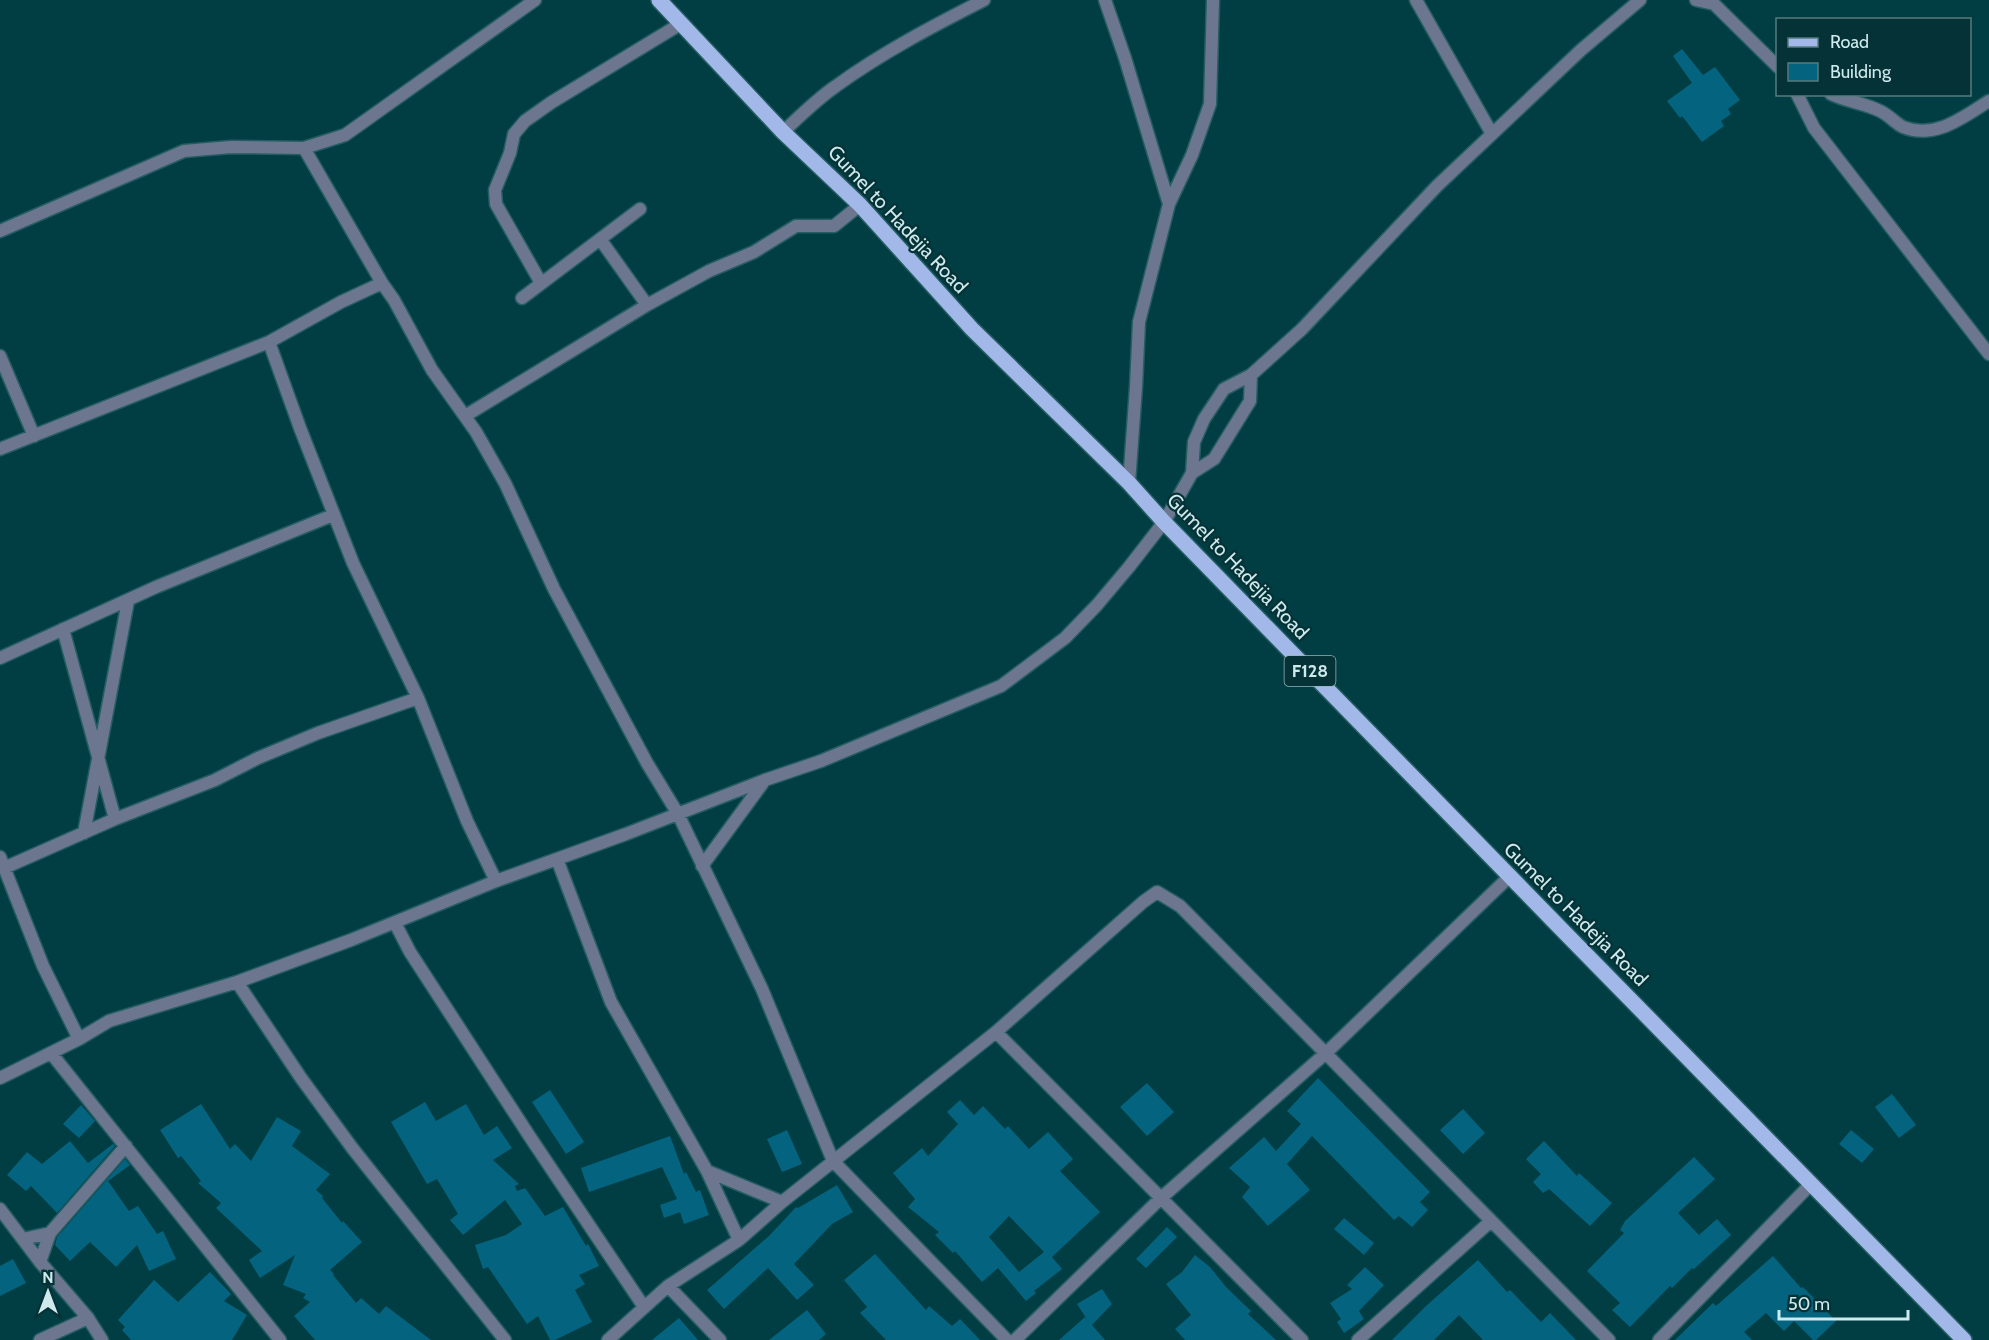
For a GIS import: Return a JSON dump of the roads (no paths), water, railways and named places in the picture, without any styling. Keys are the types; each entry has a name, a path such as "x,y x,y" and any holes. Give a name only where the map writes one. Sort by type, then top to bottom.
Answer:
{"main road":[{"name":"Gumel to Hadejia Road","path":"659,0 783,132 860,205 972,329 1129,483 1164,522 1509,877 1713,1082 1964,1340"}],"street":[{"path":"0,231 184,151 231,147 304,148 345,135 535,0"},
{"path":"783,132 834,87 912,36 984,0"},
{"path":"1105,0 1169,204"},
{"path":"1129,483 1139,322 1169,204 1192,155 1210,104 1213,0"},
{"path":"1416,0 1492,134"},
{"path":"0,1078 79,1039 109,1021 237,982 395,923 496,881 765,780 822,761 1001,686 1073,630 1129,567 1164,522 1192,473 1194,442 1204,419 1224,389 1251,375 1302,329 1437,186 1581,50 1640,0"},
{"path":"1696,0 1713,2 1776,65"},
{"path":"541,283 496,204 495,190 510,153 514,134 525,121 552,102 682,23"},
{"path":"1798,96 1814,128 1989,354"},
{"path":"1838,96 1883,112 1901,126 1916,131 1933,130 1963,119 1989,101"},
{"path":"304,148 394,300 432,370 465,416 505,483 554,589 647,763 678,814 762,989 834,1161 1007,1340"},
{"path":"465,416 647,305 710,271 754,252 796,226 834,226 860,205"},
{"path":"522,298 640,209"},
{"path":"600,239 647,305"},
{"path":"0,449 269,342 341,302 382,283"},
{"path":"269,342 353,563 418,698 467,820 496,881"},
{"path":"0,356 34,436"},
{"path":"1192,473 1214,459 1250,401 1251,375"},
{"path":"0,658 156,587 333,515"},
{"path":"84,833 128,601"},
{"path":"63,629 115,819"},
{"path":"79,1039 43,966 2,862 84,833 215,780 258,758 318,733 418,698"},
{"path":"702,866 765,780"},
{"path":"557,859 611,1002 707,1171 739,1240"},
{"path":"1015,1340 1161,1198 1326,1053 1509,877"},
{"path":"608,1340 668,1286 739,1240 782,1202 996,1032 1157,892 1180,906 1609,1340"},
{"path":"395,923 410,952 523,1128 644,1307"},
{"path":"237,982 301,1078 353,1149 505,1340"},
{"path":"996,1032 1302,1340"},
{"path":"51,1053 280,1340"},
{"path":"40,1262 50,1233 126,1146"},
{"path":"707,1171 782,1202"},
{"path":"1659,1340 1811,1184"},
{"path":"0,1209 4,1223 23,1239 88,1318 102,1340"},
{"path":"1358,1340 1491,1221"},
{"path":"23,1239 50,1233"},
{"path":"668,1286 720,1340"},
{"path":"40,1340 88,1318"}]}
